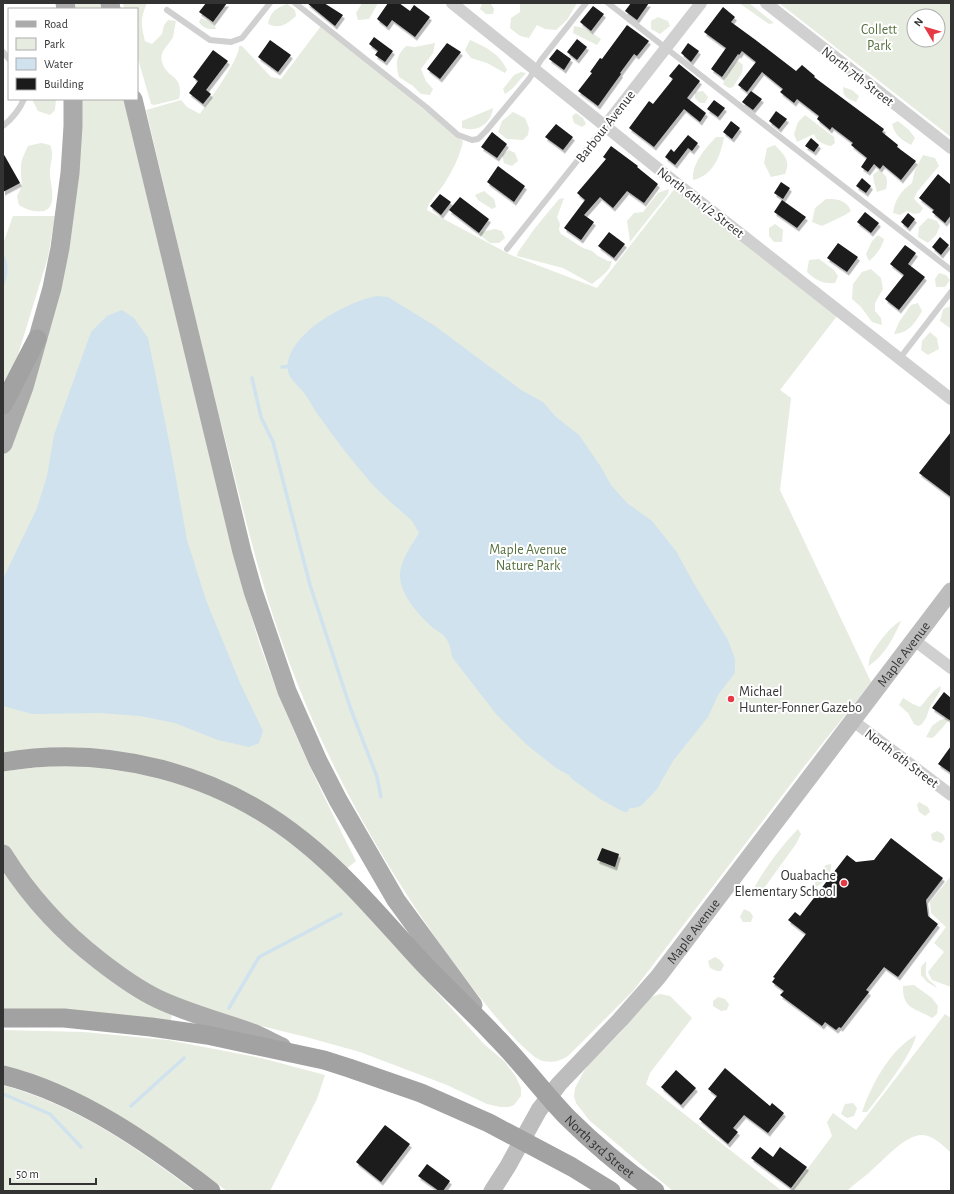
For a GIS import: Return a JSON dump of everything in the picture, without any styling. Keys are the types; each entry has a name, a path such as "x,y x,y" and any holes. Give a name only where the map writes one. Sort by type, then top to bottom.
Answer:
{"highway":[{"path":"3,405 38,339"},
{"name":"North 3rd Street","path":"5,762 38,757 78,756 126,761 189,777 232,795 276,820 304,841 346,880 432,973 496,1037 550,1096 567,1117 606,1152 655,1191"},
{"name":"North 3rd Street","path":"3,1018 64,1018 151,1027 207,1035 324,1060 421,1093 483,1120 572,1167 611,1191"},
{"path":"3,1075 57,1094 95,1112 133,1134 211,1191"}],"main road":[{"path":"3,444 24,387 52,288 66,216 72,149 73,100"},
{"path":"133,100 242,552 252,590 288,691 318,761 338,800 396,900 496,1037"},
{"name":"Maple Avenue","path":"492,1191 508,1166 539,1110 559,1084 620,1020 658,977 951,591"},
{"path":"3,854 27,890 60,927 83,948 138,988 158,999 255,1035 297,1054"}],"street":[{"name":"North 6th 1/2 Street","path":"452,3 605,126 951,399"},
{"name":"Barbour Avenue","path":"605,126 701,3"},
{"name":"North 7th Street","path":"766,3 951,148"},
{"path":"914,640 951,668"},
{"name":"North 6th Street","path":"852,720 951,795"}],"lane":[{"path":"167,10 210,40 231,42 242,38 270,3"},
{"path":"296,3 426,107 452,131 472,140 478,139 486,131 529,79 541,60 586,3"},
{"path":"608,3 951,270"},
{"path":"3,126 21,108 24,100"},
{"name":"Barbour Avenue","path":"508,249 605,126"},
{"path":"900,358 951,292"}],"green space":[{"path":"73,3 101,3 103,8 74,8"},
{"path":"123,3 147,3 143,13 142,26 145,41 152,44 162,34 164,25 168,20 176,21 173,37 163,51 161,58 164,68 179,85 179,99 154,105 151,104 138,58 138,8 124,8"},
{"path":"362,3 378,3 369,19 358,20 356,13"},
{"path":"482,3 491,4 494,9 493,14 486,14 480,9"},
{"path":"520,3 577,3 567,20 556,30 545,29 537,25 529,38 520,36 510,28 511,18 520,12"},
{"path":"739,3 749,3 774,23 769,24"},
{"name":"Collett Park","path":"779,3 951,3 951,137"},
{"path":"287,4 295,10 296,16 283,25 276,26 268,24 272,13"},
{"path":"658,17 668,21 670,26 660,34 651,29 651,21"},
{"path":"201,18 214,24 216,29 209,29 202,26 199,22"},
{"name":"Maple Avenue Nature Park","path":"321,26 463,141 453,168 444,184 434,196 427,210 511,255 597,288 676,187 837,316 780,390 791,398 780,490 871,682 806,764 633,991 568,1056 556,1061 543,1061 536,1058 528,1051 491,1012 450,958 422,918 370,835 325,748 305,703 279,633 254,553 206,362 146,110 181,100 187,107 200,114 229,70 238,52 239,46 242,46 271,77 281,79"},
{"path":"574,26 584,28 601,39 597,45 573,33"},
{"path":"470,40 487,48 496,55 507,70 505,73 487,63 471,58 465,50"},
{"path":"435,43 433,53 421,69 426,81 433,89 430,95 421,94 413,86 399,77 397,60 400,53 406,46 415,47"},
{"path":"738,61 743,65 742,73 733,87 729,88 723,84 729,71"},
{"path":"521,72 526,73 512,89 505,94 503,89 514,75"},
{"path":"843,87 852,90 859,96 856,102 845,96"},
{"path":"703,91 708,97 705,103 700,103 695,98 695,92"},
{"path":"32,100 56,100 55,110 50,115 38,111"},
{"path":"80,100 124,100 238,573 261,648 293,729 317,783 356,861 346,869 225,784 3,753 3,455 26,392"},
{"path":"493,108 489,119 480,127 476,129 462,128 462,121"},
{"path":"513,112 525,118 529,128 528,135 523,140 507,139 498,132 502,121"},
{"path":"576,113 583,118 586,124 582,127 574,123 572,116"},
{"path":"805,115 834,137 835,143 831,146 823,144 818,141 814,134 797,142 794,134 798,122"},
{"path":"898,121 909,130 915,138 911,145 901,139 895,132 892,124"},
{"path":"716,137 724,137 721,151 715,164 706,174 693,180 693,174 697,162"},
{"path":"41,143 50,145 52,153 50,176 52,200 47,209 38,212 19,205 17,196 22,184 21,164 24,154 28,146"},
{"path":"775,145 786,158 787,169 785,174 771,177 764,163 767,148"},
{"path":"509,150 515,153 518,161 512,166 504,163 502,155"},
{"path":"923,155 935,158 939,166 917,192 914,199 923,208 920,213 914,214 907,211 900,215 893,213 899,196 912,183 915,170"},
{"path":"879,170 886,176 887,182 886,189 877,192 873,175"},
{"path":"669,189 668,194 630,242 627,221 634,213 643,212 658,193"},
{"path":"484,191 494,199 496,207 492,209 478,200 475,195"},
{"path":"564,198 557,217 560,224 559,230 561,234 583,248 592,251 598,256 608,261 612,261 607,271 592,284 563,268 517,256 518,252 535,228 559,199"},
{"path":"826,199 840,200 849,207 851,211 822,226 812,222 815,208"},
{"path":"13,216 55,216 48,257 17,358 3,393 3,241"},
{"path":"928,218 937,221 940,226 936,235 928,243 918,237 919,227"},
{"path":"775,224 783,230 782,242 774,242 769,236 769,228"},
{"path":"495,229 502,231 505,238 499,243 490,243 480,235 481,232"},
{"path":"878,235 884,239 883,243 869,261 866,254 872,241"},
{"path":"819,259 834,270 838,276 835,283 820,281 807,272 809,260"},
{"path":"871,269 881,278 883,289 875,303 875,311 881,318 882,325 872,322 861,307 852,299 853,284 862,272"},
{"path":"939,273 946,275 950,280 945,287 936,287 935,279"},
{"path":"918,303 922,311 911,327 904,332 894,334 899,322 911,305"},
{"path":"951,306 950,328 940,321 943,309"},
{"path":"930,332 937,338 939,349 928,355 921,350 922,341"},
{"path":"901,621 892,640 884,652 868,666 870,657 879,642 888,631"},
{"path":"941,686 940,691 922,724 918,726 914,724 908,713 899,705 903,698 920,707 932,693"},
{"path":"951,711 950,719 934,737 926,737 932,726 944,719"},
{"path":"71,764 119,767 195,787 261,819 332,877 484,1044 505,1062 516,1077 521,1088 521,1096 514,1105 509,1107 500,1107 487,1104 447,1085 360,1052 209,1013 143,982 63,922 3,842 3,771"},
{"path":"919,802 928,807 930,812 925,816 919,812 917,805"},
{"path":"798,829 801,834 796,844 757,896 752,892 761,876 779,851"},
{"path":"937,831 943,834 945,839 941,843 932,840 931,834"},
{"path":"831,864 829,875 826,879 820,885 813,888 819,874 826,865"},
{"path":"3,868 172,1012 171,1021 3,1010"},
{"path":"951,876 951,987 932,980 928,972 944,952 934,943 946,927 931,913 930,902"},
{"path":"744,909 750,912 753,916 751,922 743,922 740,917"},
{"path":"715,957 724,965 721,971 710,968 708,961"},
{"path":"926,961 927,977 937,988 927,982 921,975 921,967"},
{"path":"914,985 932,998 938,1006 937,1014 932,1018 911,1007 905,1000 903,986"},
{"path":"660,994 670,996 692,1018 650,1073 646,1084 782,1191 673,1191 589,1120 576,1103 574,1096 575,1088 590,1063 619,1034 651,997"},
{"path":"718,997 725,999 729,1004 727,1010 721,1011 713,1006 713,1001"},
{"path":"945,1014 951,1018 951,1153 933,1138 920,1135 901,1144 847,1191 791,1191 832,1136 827,1122 833,1113 856,1130"},
{"path":"3,1030 84,1032 168,1040 261,1058 325,1075 317,1099 270,1191 227,1191 156,1141 3,1068"},
{"path":"916,1035 914,1043 903,1063 867,1112 862,1112 876,1080 890,1059 906,1042"},
{"path":"3,1085 55,1104 80,1116 149,1158 194,1191 3,1191"},
{"path":"853,1103 857,1108 854,1116 847,1118 841,1114 845,1104"}],"water":[{"path":"3,254 7,262 8,270 3,287"},
{"path":"377,296 388,297 435,326 521,390 543,402 556,417 579,435 601,467 611,485 627,503 652,521 676,551 728,640 735,659 735,673 718,695 708,717 673,761 657,789 641,806 630,808 627,812 624,812 600,799 572,779 569,775 556,768 527,745 496,714 452,657 447,639 422,617 406,596 400,574 402,563 419,533 412,521 381,494 365,476 331,433 306,396 292,380 288,371 289,358 296,345 306,333 335,312 365,299"},
{"path":"122,310 134,318 148,338 187,540 206,600 240,683 263,731 259,743 249,747 218,740 175,723 140,716 100,713 32,714 3,706 3,579 37,508 47,476 54,435 91,332 107,316"}],"building":[{"path":"206,3 227,3 213,22 199,12"},
{"path":"307,3 324,3 343,15 335,26"},
{"path":"388,3 399,3 410,11 414,5 430,17 415,37 392,20 387,27 377,19"},
{"path":"631,3 649,3 637,20 625,11"},
{"path":"593,6 604,14 591,31 580,22"},
{"path":"723,7 735,17 731,22 796,71 802,65 815,76 814,77 884,129 882,132 898,145 897,147 916,161 901,180 883,165 880,169 874,164 868,172 861,167 867,158 851,145 853,143 832,127 830,130 817,119 819,116 797,99 794,103 780,92 783,89 762,72 747,92 738,85 756,62 742,51 739,55 738,54 722,77 711,69 726,48 704,32"},
{"path":"627,25 649,41 637,56 634,54 598,106 578,91 592,73 590,72 600,58 602,59"},
{"path":"374,37 393,51 385,62 375,55 378,51 369,44"},
{"path":"577,39 587,47 577,60 567,52"},
{"path":"270,40 291,55 278,72 258,57"},
{"path":"447,43 461,52 440,79 427,69"},
{"path":"688,43 699,51 691,62 681,53"},
{"path":"557,49 571,59 564,70 549,59"},
{"path":"213,50 228,61 206,90 211,94 203,104 189,93 198,81 193,77"},
{"path":"679,64 700,81 687,98 706,113 700,122 684,109 654,147 629,128 649,101 653,104 673,79 669,76"},
{"path":"751,91 762,99 753,110 742,102"},
{"path":"714,100 725,108 718,117 707,109"},
{"path":"776,111 787,119 779,129 769,121"},
{"path":"731,121 740,128 732,139 723,132"},
{"path":"556,124 573,137 563,150 545,137"},
{"path":"492,132 507,144 497,158 481,147"},
{"path":"688,135 698,143 692,151 688,148 675,165 665,157 671,149 674,152"},
{"path":"811,138 819,145 814,152 805,146"},
{"path":"611,146 638,166 637,167 658,184 644,203 627,191 613,208 600,197 584,215 594,222 581,240 564,228 585,200 577,193 606,159 603,157"},
{"path":"3,153 20,183 3,192"},
{"path":"498,166 525,186 514,202 487,182"},
{"path":"938,174 951,185 951,215 945,223 932,212 934,210 919,198"},
{"path":"862,178 871,186 866,193 856,186"},
{"path":"781,182 790,188 783,199 774,193"},
{"path":"440,194 451,202 441,215 430,206"},
{"path":"460,197 489,219 479,233 449,210"},
{"path":"782,200 806,217 797,228 774,212"},
{"path":"865,212 879,223 871,233 857,222"},
{"path":"908,213 915,219 908,228 901,222"},
{"path":"609,232 625,244 614,258 598,246"},
{"path":"940,237 949,245 941,255 932,247"},
{"path":"838,243 858,257 847,272 827,258"},
{"path":"905,245 916,253 908,264 925,277 899,310 885,299 904,275 890,264"},
{"path":"951,432 951,497 919,473"},
{"path":"944,692 951,698 951,721 932,708"},
{"path":"951,746 951,773 938,764"},
{"path":"891,838 943,878 926,900 928,916 938,924 898,977 884,967 866,990 869,992 841,1028 839,1027 836,1030 825,1022 822,1026 780,995 784,991 772,982 775,978 773,977 806,934 788,920 795,912 800,916 847,855 856,862 874,860"},
{"path":"602,848 619,854 615,867 597,860"},
{"path":"725,1068 770,1106 772,1103 784,1113 768,1133 744,1115 733,1128 738,1132 728,1144 699,1119 717,1096 708,1089"},
{"path":"676,1070 696,1088 681,1105 661,1087"},
{"path":"385,1125 410,1144 381,1182 356,1162"},
{"path":"760,1147 773,1157 780,1147 807,1167 791,1188 751,1158"},
{"path":"427,1164 450,1181 443,1191 439,1191 418,1176"}],"waterway":[{"path":"282,367 293,366"},
{"path":"252,378 261,417 273,442 310,585 350,707 377,777 381,797"},
{"path":"229,1008 259,957 341,914"},
{"path":"131,1106 184,1058"},
{"path":"3,1094 50,1114 81,1147"}],"place":[{"name":"Michael Hunter-Fonner Gazebo","path":"731,699"},
{"name":"Ouabache Elementary School","path":"844,883"}]}
